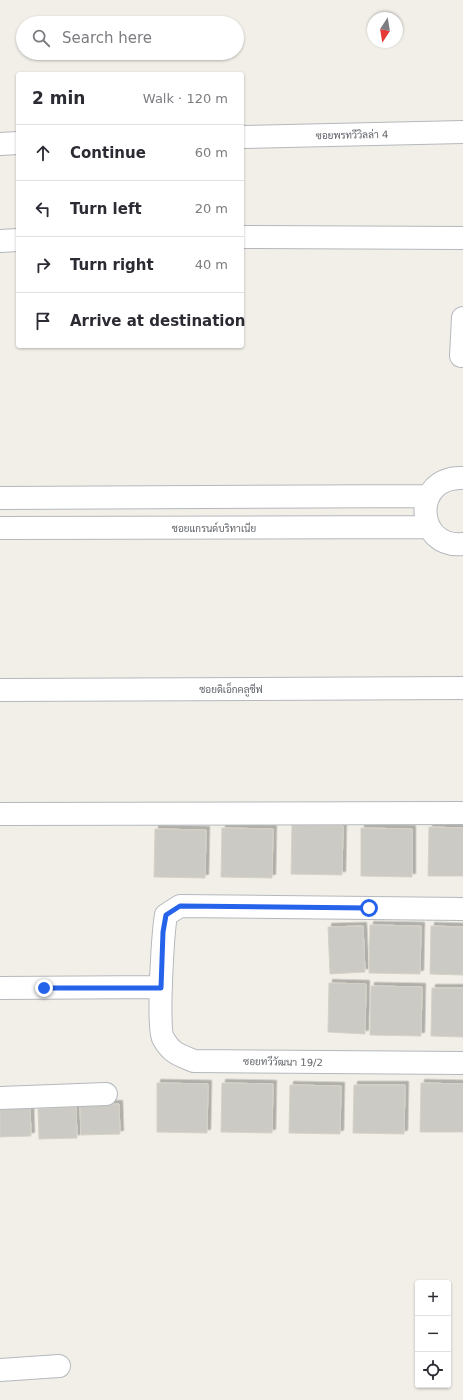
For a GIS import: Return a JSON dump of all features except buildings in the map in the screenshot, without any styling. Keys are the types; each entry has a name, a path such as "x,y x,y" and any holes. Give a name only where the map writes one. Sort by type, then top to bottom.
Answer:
{"street":[{"name":"ซอยพรทวีวิลล่า 4","path":"244,137 463,132"},
{"path":"0,144 16,143"},
{"path":"244,237 463,238"},
{"path":"0,241 16,240"},
{"path":"461,356 463,318"},
{"path":"463,478 455,478 444,481 435,487 425,506 425,516 429,527 436,536 446,542 457,545 463,544"},
{"path":"0,498 429,496"},
{"name":"ซอยแกรนด์บริทาเนีย","path":"0,528 429,527"},
{"name":"ซอยดิเอ็กคลูซีฟ","path":"0,690 463,688"},
{"path":"0,814 463,813"},
{"name":"ซอยทวีวัฒนา 19/2","path":"463,909 180,906 166,915 163,932 161,988 162,1037 173,1053 194,1061 463,1063"},
{"path":"0,988 161,988"},
{"path":"0,1098 106,1094"},
{"path":"0,1370 59,1366"}],"route":[{"path":"44,988 161,988 163,932 166,915 180,906 369,908"}]}
